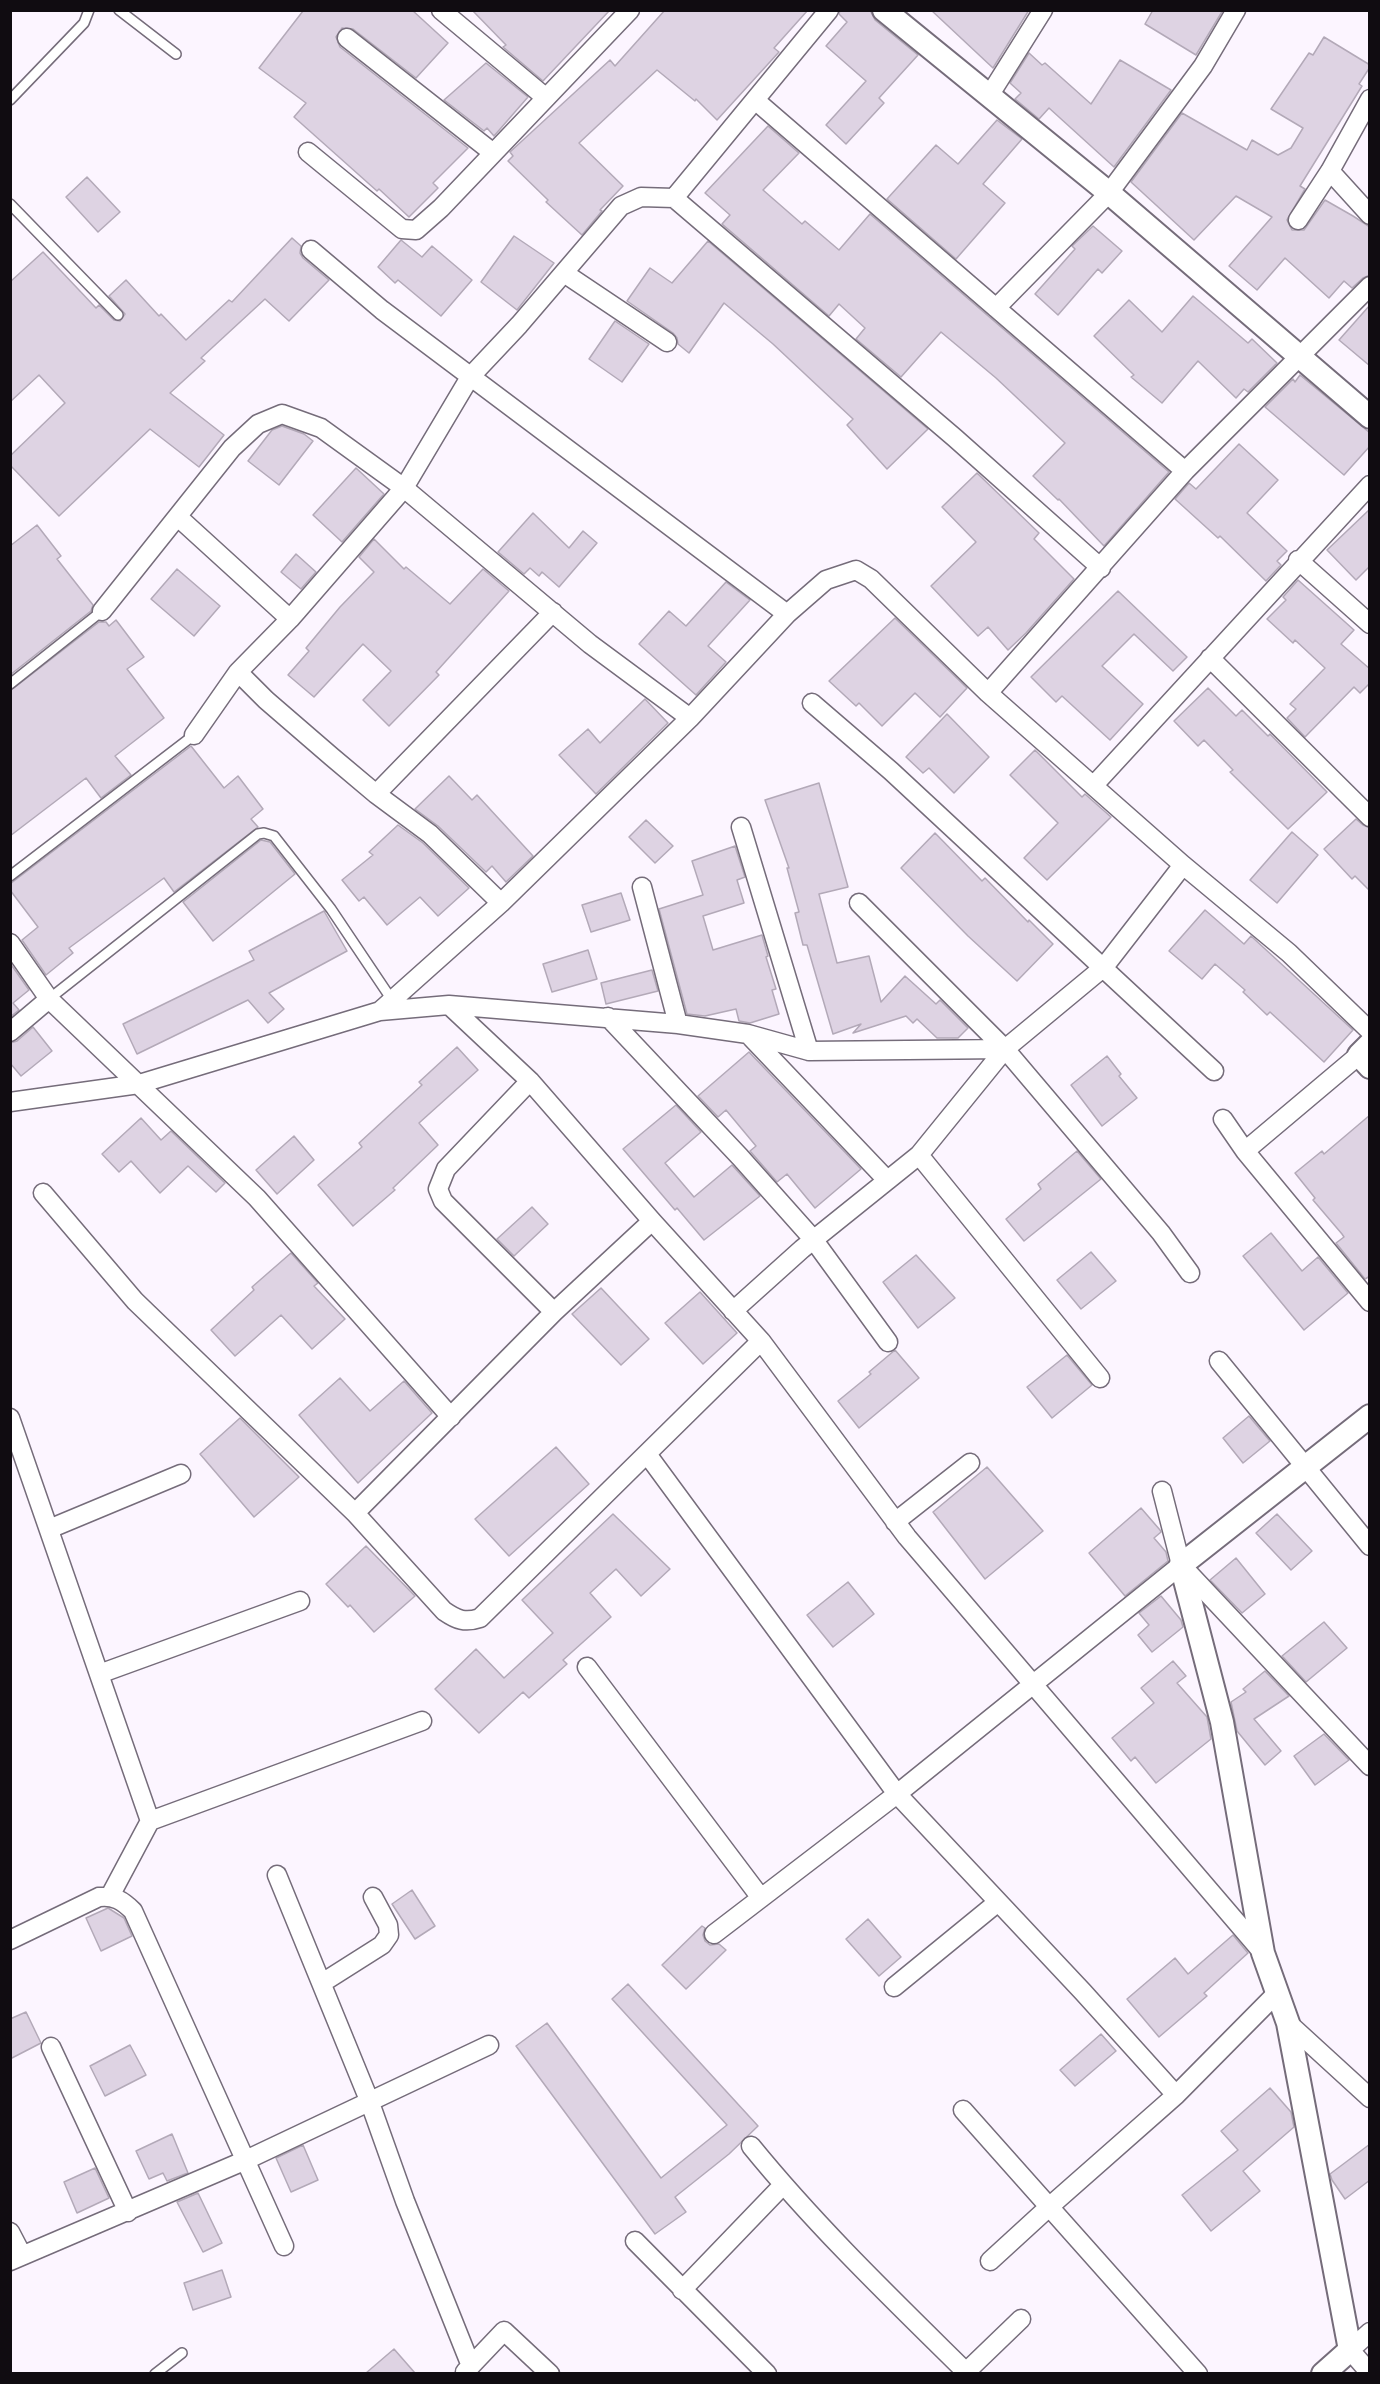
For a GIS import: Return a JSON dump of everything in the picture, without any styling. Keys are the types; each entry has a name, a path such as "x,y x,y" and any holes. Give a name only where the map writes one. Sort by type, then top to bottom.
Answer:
{"street":[{"path":"441,10 545,97"},
{"path":"308,152 402,229 410,231 422,226 630,10"},
{"path":"674,198 829,10"},
{"path":"884,10 1109,193 1370,417"},
{"path":"990,96 1043,10"},
{"path":"996,308 1109,193 1203,66 1236,10"},
{"path":"347,38 492,152"},
{"path":"1298,220 1330,171 1370,99"},
{"path":"755,100 1185,471"},
{"path":"1330,171 1370,215"},
{"path":"194,735 238,672 290,619 404,488 470,377 519,325 621,206 640,197 674,198 955,438 1101,568"},
{"path":"311,249 382,310 787,614"},
{"path":"564,273 667,342"},
{"path":"988,693 1185,471 1370,286"},
{"path":"102,610 232,448 258,424 282,414 321,428 404,488 590,644 690,718"},
{"path":"1094,785 1298,560 1370,485"},
{"path":"178,517 290,619"},
{"path":"1298,560 1370,624"},
{"path":"386,1005 501,903 690,718 787,614 826,580 856,570 871,579 988,693 1183,866 1289,953 1370,1031"},
{"path":"376,794 553,612"},
{"path":"1210,658 1370,817"},
{"path":"238,672 266,700 376,794 430,834 501,903"},
{"path":"812,703 891,771 1214,1071"},
{"path":"741,827 809,1051"},
{"path":"733,1311 813,1239 919,1155 1005,1049 1104,967 1183,866"},
{"path":"642,887 678,1024"},
{"path":"859,903 1005,1049 1161,1233 1190,1273"},
{"path":"10,943 49,999 257,1198 450,1417"},
{"path":"10,1032 49,999"},
{"path":"10,1102 139,1084 386,1005 449,1005 678,1024 748,1034 809,1051 1005,1049"},
{"path":"449,1005 530,1081 761,1341 895,1522 1263,1953"},
{"path":"608,1017 740,1157 813,1239 888,1342"},
{"path":"748,1034 887,1180"},
{"path":"1245,1151 1366,1055"},
{"path":"530,1081 447,1169 438,1189 443,1201 554,1312"},
{"path":"1223,1119 1245,1151 1370,1302"},
{"path":"919,1155 1100,1378"},
{"path":"43,1193 135,1301 355,1513 444,1611 455,1619 468,1622 480,1618 761,1341"},
{"path":"355,1513 554,1312 652,1221"},
{"path":"1219,1361 1370,1546"},
{"path":"714,1934 897,1794 1370,1416"},
{"path":"10,1418 150,1821"},
{"path":"647,1454 897,1794 1083,1992 1176,2095"},
{"path":"895,1522 970,1462"},
{"path":"49,1529 181,1474"},
{"path":"1162,1491 1222,1722 1263,1953 1288,2023 1350,2350 1370,2373"},
{"path":"1181,1565 1370,1766"},
{"path":"99,1674 300,1601"},
{"path":"587,1667 761,1898"},
{"path":"110,1896 150,1821 422,1721"},
{"path":"277,1875 369,2100 467,2369 504,2331 550,2373"},
{"path":"10,1940 99,1897 110,1896 123,1902 133,1911 284,2246"},
{"path":"322,1983 382,1945 389,1935 388,1925 373,1896"},
{"path":"894,1987 998,1902"},
{"path":"990,2261 1176,2095 1277,1993"},
{"path":"1288,2023 1370,2098"},
{"path":"10,2232 16,2258 246,2160 489,2044"},
{"path":"51,2047 128,2212"},
{"path":"963,2110 1198,2373"},
{"path":"751,2146 783,2186 840,2248 967,2373 1021,2319"},
{"path":"682,2290 783,2186"},
{"path":"635,2241 767,2373"},
{"path":"1323,2373 1370,2332"}],"lane":[{"path":"10,100 84,23 89,10"},
{"path":"119,10 176,54"},
{"path":"10,204 118,315"},
{"path":"10,684 102,610"},
{"path":"10,876 194,735"},
{"path":"49,999 258,834 264,832 274,836 331,909 386,1005"},
{"path":"154,2373 182,2354"}],"building":[{"path":"412,10 448,43 416,78 353,29 342,28 336,37 340,47 468,148 433,183 438,188 409,217 294,117 306,103 259,68 303,11"},
{"path":"472,10 610,10 543,81 503,47 506,45"},
{"path":"665,10 808,10 774,48 779,52 717,120 696,99 695,101 657,70 579,143 623,186 600,210 602,211 582,235 546,202 548,200 508,161 513,156 510,152 610,60 615,66"},
{"path":"840,10 870,10 875,20 918,55 879,98 884,103 846,144 826,125 866,81 826,46 847,22 839,14"},
{"path":"931,10 1029,10 993,68"},
{"path":"1153,10 1223,10 1196,55 1145,24"},
{"path":"1324,37 1370,67 1359,84 1362,86 1300,186 1305,189 1287,220 1292,230 1304,230 1325,200 1370,227 1370,275 1352,288 1344,281 1329,298 1285,258 1257,290 1229,266 1272,217 1236,196 1194,240 1131,182 1182,113 1247,150 1252,140 1278,155 1291,148 1303,128 1271,109 1309,53 1313,55"},
{"path":"1029,53 1042,65 1045,63 1091,104 1120,60 1171,90 1114,167 1049,108 1039,119 1015,99 1021,93 1010,83"},
{"path":"486,63 528,97 494,136 487,128 484,131 444,100"},
{"path":"997,120 1022,139 983,184 1005,203 956,259 887,199 936,145 958,164"},
{"path":"768,126 799,153 763,190 802,224 805,221 839,250 870,214 1169,472 1104,546 1059,499 1033,476 1065,443 996,378 941,332 901,377 856,339 865,328 839,304 829,316 722,224 730,215 705,193"},
{"path":"87,177 120,212 98,232 66,197"},
{"path":"1093,226 1122,251 1102,273 1098,269 1058,315 1035,294 1075,249 1072,246"},
{"path":"514,236 554,263 517,310 481,282"},
{"path":"292,238 301,246 300,253 303,258 329,280 289,321 265,299 201,358 205,361 170,393 224,435 199,467 150,429 59,516 10,465 10,456 65,403 39,375 10,402 10,282 43,252 96,308 99,305 114,320 120,321 125,314 109,296 126,280 159,316 161,314 186,340 229,300 232,302"},
{"path":"401,240 422,257 432,246 472,280 441,316 398,280 395,283 378,267"},
{"path":"708,241 928,429 887,469 847,425 853,419 773,344 724,303 689,353 678,344 673,333 627,301 650,268 672,283"},
{"path":"1193,296 1248,343 1252,339 1277,363 1248,392 1244,389 1236,398 1198,361 1162,403 1131,377 1134,375 1094,336 1129,300 1162,332"},
{"path":"1370,305 1370,366 1339,340"},
{"path":"615,321 649,344 622,382 589,359"},
{"path":"1300,375 1370,433 1370,446 1344,475 1265,407"},
{"path":"282,426 304,434 313,441 279,485 248,461 272,430"},
{"path":"1239,444 1278,480 1247,513 1287,551 1277,561 1281,565 1266,581 1220,536 1218,538 1175,499 1189,483 1196,489"},
{"path":"356,468 384,494 342,542 313,515"},
{"path":"977,473 1039,533 1034,539 1074,579 1008,650 988,627 978,636 931,586 976,542 942,507"},
{"path":"1370,509 1370,566 1356,580 1327,550"},
{"path":"533,513 569,548 583,531 597,543 559,587 542,572 539,576 530,568 524,574 498,552"},
{"path":"37,525 61,556 57,559 93,605 91,611 10,675 10,546"},
{"path":"374,539 404,569 406,567 450,604 483,569 509,591 436,672 439,675 389,726 363,700 391,671 363,644 314,697 288,675 309,651 306,648 340,607 374,572 359,557"},
{"path":"296,554 316,572 301,589 281,572"},
{"path":"177,569 220,606 194,636 151,599"},
{"path":"1298,580 1354,630 1341,644 1370,669 1370,683 1360,693 1354,687 1305,737 1287,718 1296,709 1290,704 1325,668 1295,640 1293,643 1267,619 1286,600 1283,597"},
{"path":"726,582 750,600 708,646 726,662 696,695 639,644 669,611 686,626"},
{"path":"1118,591 1187,657 1173,671 1134,634 1102,666 1143,704 1110,740 1062,696 1056,702 1031,677"},
{"path":"895,618 967,688 940,717 915,693 882,726 859,703 856,706 829,681"},
{"path":"116,620 144,657 127,669 164,718 115,756 131,775 101,798 86,778 10,836 10,691 99,622 106,622 109,626"},
{"path":"1208,688 1236,716 1242,710 1268,736 1270,734 1327,792 1288,829 1230,772 1233,770 1204,740 1198,746 1174,721"},
{"path":"645,699 668,723 596,794 559,755 588,729 600,743"},
{"path":"947,714 989,757 954,793 929,768 923,773 906,757"},
{"path":"191,746 224,788 238,776 263,809 251,819 258,827 174,892 164,878 69,948 73,953 46,975 22,940 38,927 10,890 10,884"},
{"path":"1035,750 1082,797 1085,794 1111,817 1047,880 1024,858 1058,823 1010,775"},
{"path":"449,776 472,800 477,795 533,856 506,882 492,866 486,872 438,826 415,809"},
{"path":"819,783 848,887 819,894 837,963 869,956 881,1002 905,976 936,1004 940,1000 968,1028 958,1038 937,1038 917,1019 913,1023 906,1016 853,1033 861,1024 833,1034 807,945 803,945 795,913 799,912 787,868 789,868 765,800"},
{"path":"1356,819 1370,828 1370,891 1355,876 1352,879 1324,849"},
{"path":"646,820 673,846 655,863 629,837"},
{"path":"398,825 423,843 469,888 438,916 420,897 387,925 364,897 359,901 342,880 373,855 369,852"},
{"path":"1292,832 1318,855 1277,903 1250,880"},
{"path":"935,833 982,881 985,878 1053,944 1017,981 968,936 901,868"},
{"path":"261,840 270,842 295,874 213,941 183,902"},
{"path":"735,846 745,877 737,880 744,903 703,916 713,950 762,935 776,989 772,990 779,1014 750,1023 739,1021 736,1009 705,1016 687,1014 659,909 703,895 692,861"},
{"path":"621,893 630,920 591,932 582,905"},
{"path":"1205,910 1244,944 1251,936 1353,1030 1324,1062 1270,1012 1267,1015 1243,992 1245,990 1215,964 1202,979 1169,951"},
{"path":"324,911 347,951 269,993 284,1009 268,1023 248,1000 137,1054 123,1024 254,960 249,951"},
{"path":"588,950 597,979 552,992 543,964"},
{"path":"10,963 29,990 13,1003 19,1010 10,1017"},
{"path":"652,970 658,991 606,1004 601,983"},
{"path":"33,1027 52,1051 21,1076 10,1063 10,1043 17,1041"},
{"path":"457,1047 478,1070 419,1123 438,1145 393,1188 395,1190 353,1226 318,1185 362,1147 359,1143 422,1085 419,1082"},
{"path":"749,1052 861,1169 815,1208 787,1174 777,1182 750,1151 756,1146 726,1110 718,1117 698,1096"},
{"path":"1107,1056 1121,1074 1119,1076 1137,1098 1102,1126 1071,1085"},
{"path":"676,1105 701,1132 665,1163 694,1197 732,1165 760,1196 704,1240 623,1149"},
{"path":"1370,1115 1370,1276 1365,1279 1336,1243 1344,1237 1313,1200 1315,1198 1295,1173 1322,1151 1324,1154"},
{"path":"141,1118 161,1140 171,1131 225,1183 216,1192 188,1166 160,1193 131,1161 119,1172 102,1154"},
{"path":"294,1136 314,1160 277,1194 256,1170"},
{"path":"1077,1151 1101,1179 1024,1241 1006,1219 1041,1189 1038,1184"},
{"path":"532,1207 548,1224 514,1256 497,1239"},
{"path":"1271,1233 1302,1271 1318,1257 1348,1293 1304,1330 1243,1256"},
{"path":"1091,1252 1116,1281 1081,1309 1057,1280"},
{"path":"291,1253 318,1283 314,1286 345,1319 312,1349 281,1315 235,1356 211,1330 254,1290 252,1287"},
{"path":"916,1255 955,1298 918,1328 883,1282"},
{"path":"601,1288 649,1339 621,1365 572,1314"},
{"path":"700,1292 737,1333 703,1364 665,1323"},
{"path":"895,1350 919,1378 859,1428 838,1401 871,1374 869,1372"},
{"path":"1067,1355 1092,1385 1052,1418 1027,1387"},
{"path":"340,1378 370,1411 404,1381 432,1413 358,1483 299,1415"},
{"path":"1249,1416 1270,1441 1243,1463 1223,1438"},
{"path":"240,1418 299,1477 254,1517 200,1454"},
{"path":"556,1447 589,1484 509,1556 475,1519"},
{"path":"987,1467 1043,1531 985,1579 933,1512"},
{"path":"1141,1508 1160,1530 1161,1532 1154,1538 1166,1552 1168,1561 1125,1596 1089,1553"},
{"path":"613,1514 670,1569 641,1596 616,1569 590,1593 611,1617 563,1660 567,1664 529,1698 523,1692 479,1733 435,1689 476,1649 504,1678 553,1633 522,1600"},
{"path":"1277,1514 1312,1551 1291,1570 1256,1533"},
{"path":"366,1546 415,1596 374,1632 350,1605 348,1607 326,1584"},
{"path":"1236,1558 1265,1594 1242,1613 1210,1580"},
{"path":"848,1582 874,1614 833,1647 807,1615"},
{"path":"1161,1596 1181,1620 1183,1627 1152,1652 1138,1635 1149,1625 1139,1613"},
{"path":"1324,1622 1347,1648 1306,1682 1282,1656"},
{"path":"1173,1661 1186,1676 1177,1683 1207,1717 1211,1739 1156,1783 1135,1757 1131,1761 1112,1738 1154,1703 1141,1688"},
{"path":"1265,1671 1289,1696 1254,1719 1281,1751 1265,1765 1237,1731 1231,1702 1246,1692 1243,1689"},
{"path":"1324,1734 1349,1760 1315,1785 1294,1756"},
{"path":"412,1890 435,1926 415,1939 392,1904"},
{"path":"108,1908 124,1918 132,1936 101,1951 86,1918"},
{"path":"868,1919 901,1957 879,1976 846,1939"},
{"path":"702,1926 705,1928 703,1935 705,1941 710,1945 719,1944 726,1950 686,1989 662,1965"},
{"path":"1233,1935 1248,1953 1204,1993 1207,1996 1159,2037 1127,1999 1175,1958 1188,1974"},
{"path":"628,1984 758,2126 729,2154 675,2197 686,2212 655,2234 516,2046 547,2023 661,2178 727,2125 612,1999"},
{"path":"26,2012 41,2043 10,2059 10,2019"},
{"path":"1101,2034 1116,2051 1075,2086 1060,2070"},
{"path":"130,2045 146,2075 105,2096 90,2066"},
{"path":"1270,2088 1291,2112 1294,2127 1243,2171 1260,2191 1211,2231 1182,2195 1238,2150 1221,2131"},
{"path":"172,2134 188,2173 167,2181 163,2173 149,2179 136,2151"},
{"path":"1370,2144 1370,2180 1345,2199 1330,2174"},
{"path":"303,2145 318,2180 291,2192 276,2158"},
{"path":"95,2168 109,2198 77,2213 64,2182"},
{"path":"198,2193 222,2243 203,2252 177,2202"},
{"path":"222,2270 231,2297 193,2310 184,2283"},
{"path":"394,2349 415,2373 366,2373"}]}
